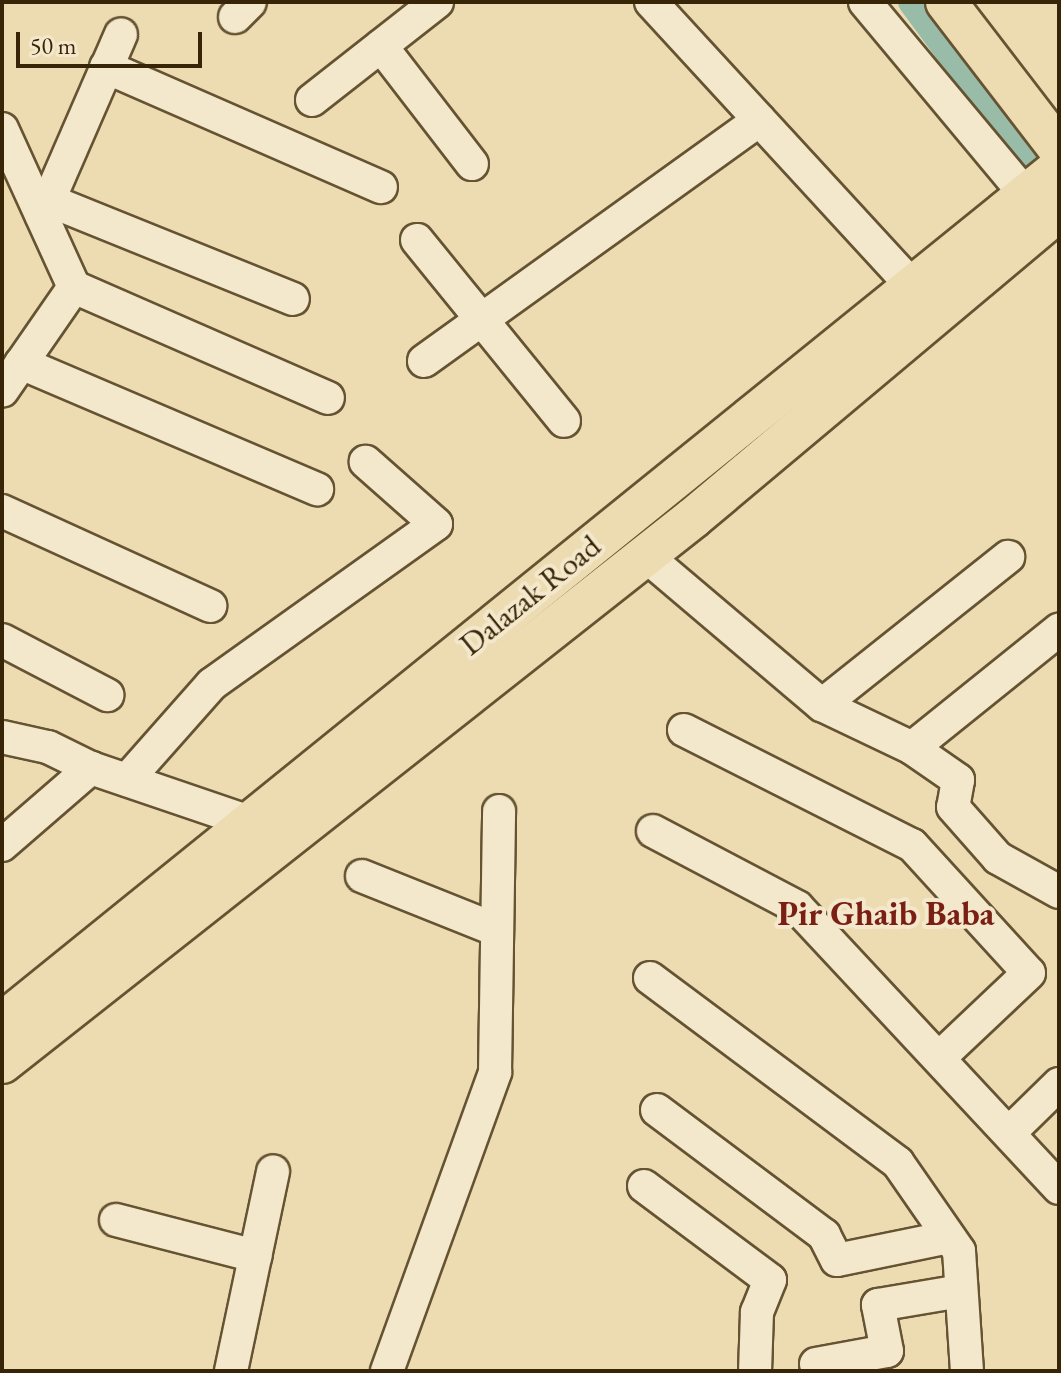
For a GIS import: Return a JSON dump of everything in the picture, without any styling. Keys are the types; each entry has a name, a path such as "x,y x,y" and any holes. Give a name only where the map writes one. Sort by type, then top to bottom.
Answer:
{"main road":[{"path":"946,2 1059,149"},
{"name":"Dalazak Road","path":"2,1063 252,835 911,285 1049,201"},
{"name":"Dalazak Road","path":"2,1023 252,835 646,556 1049,201"}],"street":[{"path":"312,100 437,2"},
{"path":"651,2 911,285"},
{"path":"865,2 1049,201"},
{"path":"41,206 121,34"},
{"path":"381,46 472,164"},
{"path":"106,67 381,187"},
{"path":"424,361 759,120"},
{"path":"2,129 41,206 74,287 328,398"},
{"path":"2,188 41,206 293,299"},
{"path":"417,240 564,421"},
{"path":"2,391 74,287"},
{"path":"21,363 317,489"},
{"path":"127,780 212,684 436,524 366,462"},
{"path":"2,511 210,606"},
{"path":"646,556 822,705 912,748 958,780 953,807 998,858 1058,887"},
{"path":"822,705 1008,557"},
{"path":"912,748 1059,630"},
{"path":"2,640 107,695"},
{"path":"684,730 912,845 1029,973 939,1058"},
{"path":"2,737 48,747 252,835"},
{"path":"2,845 91,768"},
{"path":"387,1371 495,1072 499,811"},
{"path":"653,831 797,907 1059,1188"},
{"path":"362,876 497,930"},
{"path":"650,978 898,1163 959,1251 967,1371"},
{"path":"1009,1133 1059,1084"},
{"path":"657,1110 824,1235 837,1260 949,1237"},
{"path":"231,1371 273,1171"},
{"path":"644,1186 770,1280 757,1312 755,1371"},
{"path":"116,1220 255,1256"},
{"path":"816,1364 887,1351 878,1305 961,1291"}],"waterway":[{"path":"911,2 1051,192"}],"district":[{"name":"Pir Ghaib Baba","path":"886,914"}]}
